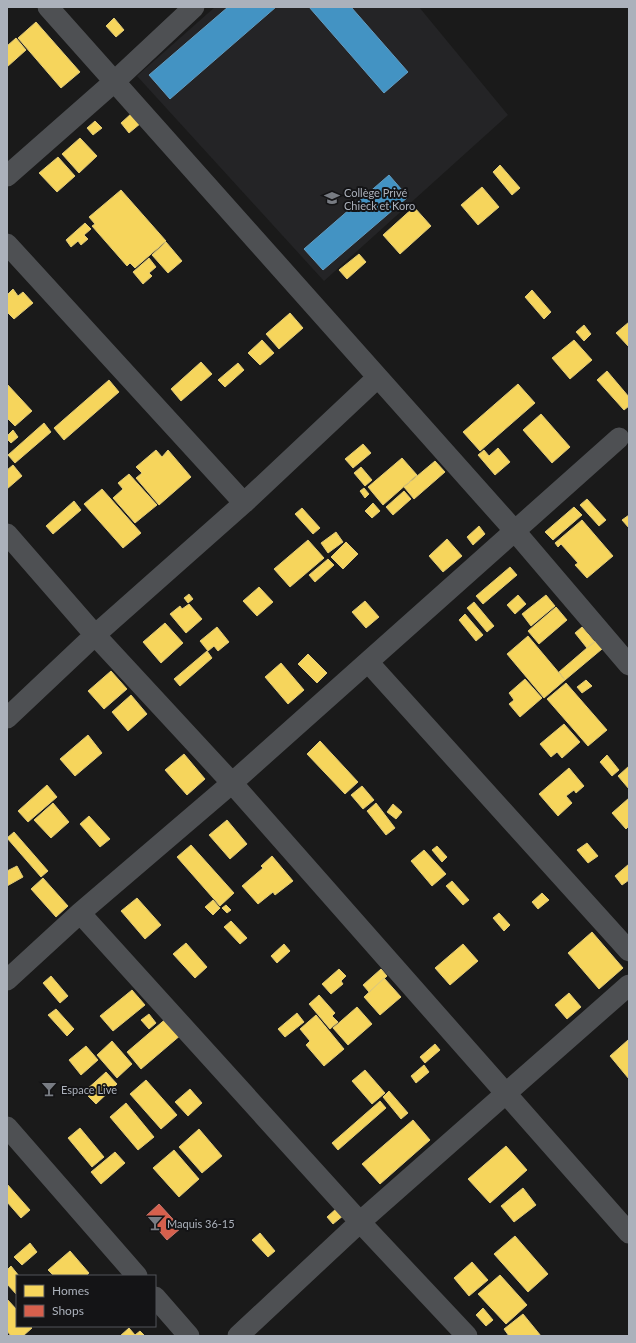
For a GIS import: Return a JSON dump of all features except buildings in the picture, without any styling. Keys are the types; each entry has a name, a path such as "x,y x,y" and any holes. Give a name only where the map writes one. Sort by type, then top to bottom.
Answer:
{"street":[{"path":"48,7 514,530 629,665"},
{"path":"7,176 115,81 194,7"},
{"path":"7,244 244,503"},
{"path":"7,718 96,635 244,503 377,378"},
{"path":"7,980 80,913 232,783 619,438"},
{"path":"7,534 96,635 232,783 629,1233"},
{"path":"368,662 629,951"},
{"path":"80,913 360,1222 467,1336"},
{"path":"238,1336 360,1222 629,985"},
{"path":"7,1128 136,1275"},
{"path":"156,1298 189,1336"}],"shaded area":[{"name":"Collège Privé Chieck et Koro","path":"215,7 419,7 508,115 324,281 137,76"}],"place":[{"name":"Collège Privé Chieck et Koro","path":"332,198"},
{"name":"Espace Live","path":"49,1089"},
{"name":"Maquis 36-15","path":"155,1223"}]}
